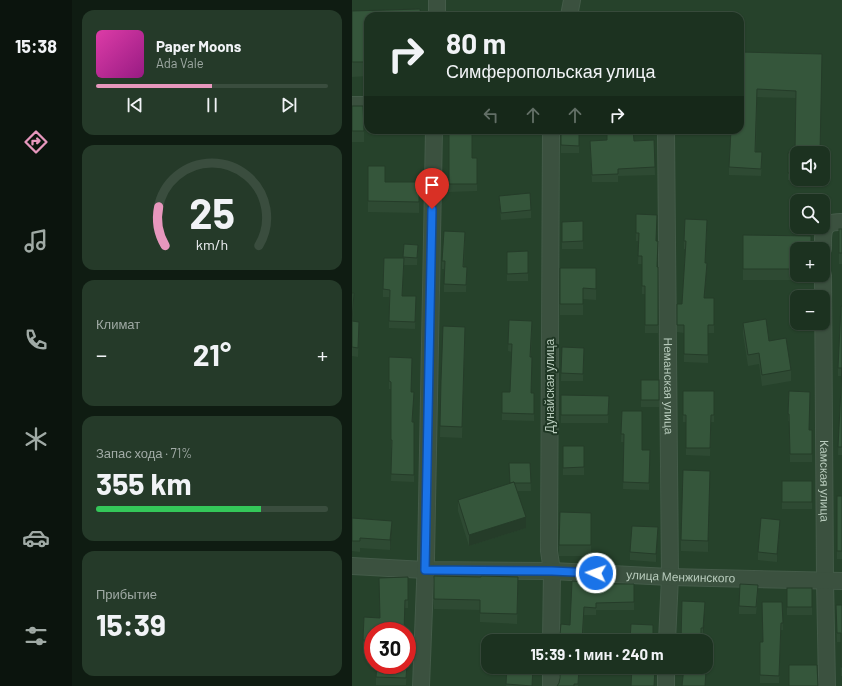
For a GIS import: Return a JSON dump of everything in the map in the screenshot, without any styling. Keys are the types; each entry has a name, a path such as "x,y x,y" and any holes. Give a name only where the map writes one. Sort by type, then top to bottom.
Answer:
{"street":[{"path":"437,0 437,12"},
{"path":"570,12 572,0"},
{"path":"352,105 364,105"},
{"path":"421,686 425,570 434,134"},
{"name":"Дунайская улица","path":"551,134 549,551 552,571 552,634"},
{"name":"Неманская улица","path":"666,134 670,576 667,634"},
{"path":"823,242 823,232 834,223"},
{"name":"Камская улица","path":"823,282 827,686"},
{"name":"улица Менжинского","path":"352,566 425,570 552,571 842,581"},
{"path":"551,674 551,686"},
{"path":"666,674 666,686"}],"building":[{"path":"420,9 420,12 364,12 364,62 352,62 352,11"},
{"path":"744,52 822,54 820,146 795,146 796,91 757,89 755,152 762,152 761,169 729,167 731,134 744,134"},
{"path":"352,106 363,106 364,131 352,131"},
{"path":"449,134 472,134 472,158 477,158 477,184 449,184"},
{"path":"561,134 579,134 579,146 561,145"},
{"path":"607,134 633,134 634,141 654,140 655,167 618,169 618,174 592,175 590,141 607,140"},
{"path":"788,153 790,153 790,173 788,173"},
{"path":"368,166 385,166 385,182 419,182 419,202 368,201"},
{"path":"530,193 531,210 501,213 499,196"},
{"path":"636,214 657,215 656,241 658,241 658,325 645,325 645,286 642,286 642,256 638,256 639,233 636,233"},
{"path":"685,219 707,220 705,263 707,263 704,298 714,298 714,325 708,325 708,355 684,354 684,325 677,325 677,304 682,304 686,241 684,241"},
{"path":"583,221 583,241 562,242 562,222"},
{"path":"839,229 842,229 842,253 839,253"},
{"path":"444,231 465,232 463,267 467,267 466,285 444,284 445,261 442,261"},
{"path":"743,235 811,236 811,242 790,242 790,269 743,269"},
{"path":"404,244 418,245 417,258 403,257"},
{"path":"528,251 528,273 507,274 507,252"},
{"path":"384,258 404,258 402,296 416,296 415,322 389,321 390,290 383,289"},
{"path":"560,268 596,268 596,289 583,288 583,304 560,304"},
{"path":"352,293 354,293 352,321"},
{"path":"841,306 842,368 838,368"},
{"path":"766,319 769,341 786,338 791,370 762,375 759,353 748,355 743,323"},
{"path":"509,320 532,321 530,357 532,357 531,393 534,393 534,414 502,413 502,392 510,392 512,344 508,344"},
{"path":"352,321 359,322 358,348 352,347"},
{"path":"443,326 465,327 462,427 440,426"},
{"path":"562,347 584,348 583,374 561,373"},
{"path":"389,357 412,358 411,392 414,392 412,422 414,422 414,475 391,474 392,440"},
{"path":"842,368 842,447 838,447"},
{"path":"641,380 659,380 659,400 641,400"},
{"path":"683,391 714,391 714,415 711,415 710,448 686,448 686,415 683,415"},
{"path":"789,391 810,392 809,430 812,430 812,454 790,454 788,414"},
{"path":"561,395 609,396 608,415 561,415"},
{"path":"622,411 642,411 642,450 650,450 649,483 623,482 624,434 621,434"},
{"path":"563,446 584,446 584,467 563,468"},
{"path":"509,463 530,463 531,483 510,483"},
{"path":"683,470 710,471 708,541 681,540"},
{"path":"782,481 812,481 812,502 782,502"},
{"path":"514,482 526,517 469,535 458,500"},
{"path":"837,496 842,496 842,551 837,551"},
{"path":"560,512 591,513 591,545 559,545"},
{"path":"352,518 392,521 390,540 360,538 360,541 352,541"},
{"path":"761,518 780,520 777,554 758,552"},
{"path":"632,526 658,527 656,554 630,552"},
{"path":"434,576 518,577 517,614 480,613 480,600 434,599"},
{"path":"408,577 408,600 405,600 404,622 364,622 363,640 364,617 380,618 379,578"},
{"path":"572,581 597,582 597,584 634,584 634,602 596,603 596,608 584,607 582,634 560,634 561,624 570,625"},
{"path":"740,584 758,585 756,607 739,606"},
{"path":"787,588 812,588 812,607 787,607"},
{"path":"682,601 705,602 703,628 701,628 701,634 681,634"},
{"path":"762,602 782,602 783,623 781,623 779,676 760,675 760,642 763,642"},
{"path":"836,605 842,605 842,667 841,633 837,633"},
{"path":"631,624 653,625 653,634 630,634"},
{"path":"789,665 817,665 818,686 789,686"},
{"path":"376,674 406,674 406,678 376,677"},
{"path":"507,674 533,674 532,686 506,684"},
{"path":"560,674 579,674 578,684 574,684 574,686 557,686"},
{"path":"632,674 655,674 654,686 631,686"},
{"path":"683,674 706,674 705,686 682,686"}],"route":[{"path":"432,209 425,570 552,571 596,573"}]}
